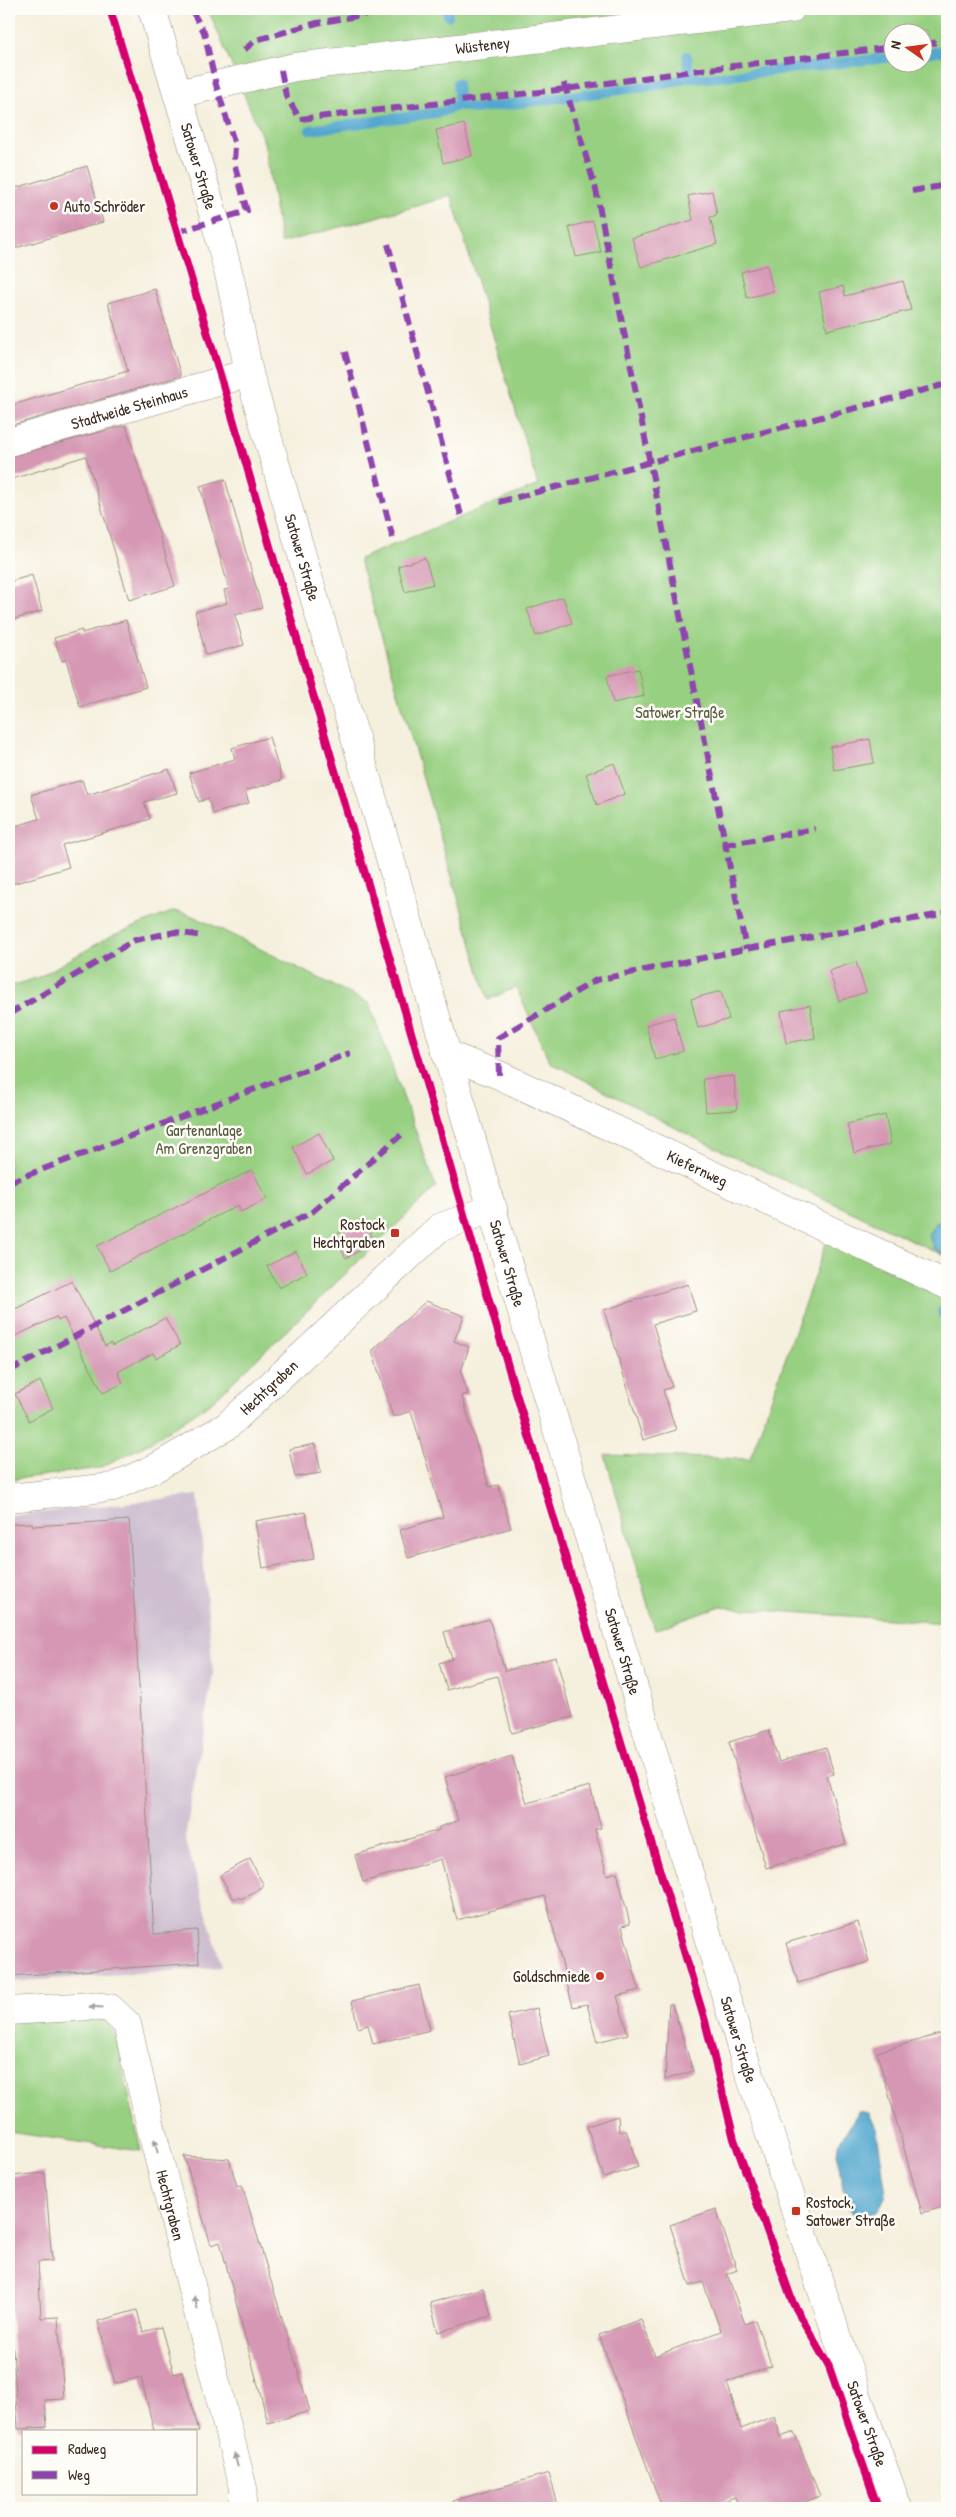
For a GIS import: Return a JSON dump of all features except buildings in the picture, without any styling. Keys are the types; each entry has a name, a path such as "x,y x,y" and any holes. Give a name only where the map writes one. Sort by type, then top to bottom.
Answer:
{"street":[{"name":"Satower Straße","path":"152,9 231,282 249,373 446,1054 743,2054 854,2386 898,2508"},
{"name":"Wüsteney","path":"178,94 295,67 791,9"},
{"name":"Stadtweide Steinhaus","path":"9,442 249,373"},
{"name":"Kiefernweg","path":"446,1054 498,1075 947,1284"},
{"name":"Hechtgraben","path":"9,1498 113,1487 157,1467 228,1426 439,1228 493,1208"},
{"name":"Hechtgraben","path":"9,2011 92,2006 110,2008 127,2024 153,2136 244,2488 242,2508"}],"shaded area":[{"path":"198,1495 213,1673 185,1838 222,1967 9,1982 9,1516"}],"green space":[{"name":"Satower Straße","path":"208,9 947,9 947,1257 693,1137 550,1062 516,987 488,1000 359,559 538,485 451,195 281,243 264,142"},
{"name":"Gartenanlage Am Grenzgraben","path":"174,911 190,915 210,924 369,1003 436,1187 213,1401 150,1443 99,1468 9,1480 9,987 39,977 111,936"},
{"path":"827,1240 947,1299 947,1623 718,1607 655,1630 605,1455 750,1459"},
{"path":"99,2018 108,2023 116,2035 141,2151 9,2132 9,2021"}],"water":[{"path":"947,1220 947,1255 934,1249 928,1234 936,1223"},
{"path":"859,2111 869,2113 877,2131 886,2195 878,2211 858,2221 845,2202 837,2153 838,2144"}],"waterway":[{"path":"447,9 448,16"},
{"path":"934,52 947,51"},
{"path":"687,56 689,77"},
{"path":"310,130 441,112 459,105 474,109 666,84 689,77 709,78 884,58"},
{"path":"457,83 459,105"},
{"path":"942,1311 947,1320"}],"marked path":[{"path":"177,232 247,211 234,162 235,145 216,85 204,32 191,9"},
{"path":"244,50 256,40 317,23 396,9"},
{"path":"934,43 947,41"},
{"path":"281,70 286,96 300,119 566,89 692,71 884,48"},
{"path":"564,83 596,190 746,949"},
{"path":"912,191 947,185"},
{"path":"388,244 461,515"},
{"path":"345,352 393,539"},
{"path":"499,502 947,384"},
{"path":"725,845 815,829"},
{"path":"499,1075 498,1038 596,980 746,949 947,913"},
{"path":"9,1014 135,940 175,932 202,936"},
{"path":"9,1182 350,1053"},
{"path":"9,1371 312,1212 401,1135"}],"cycle path":[{"path":"110,9 222,381 510,1373 705,2021 734,2139 793,2303 829,2367 878,2508"}],"place":[{"name":"Auto Schröder","path":"54,206"},
{"name":"Rostock Hechtgraben","path":"395,1233"},
{"name":"Goldschmiede","path":"600,1976"},
{"name":"Rostock, Satower Straße","path":"796,2211"}]}
